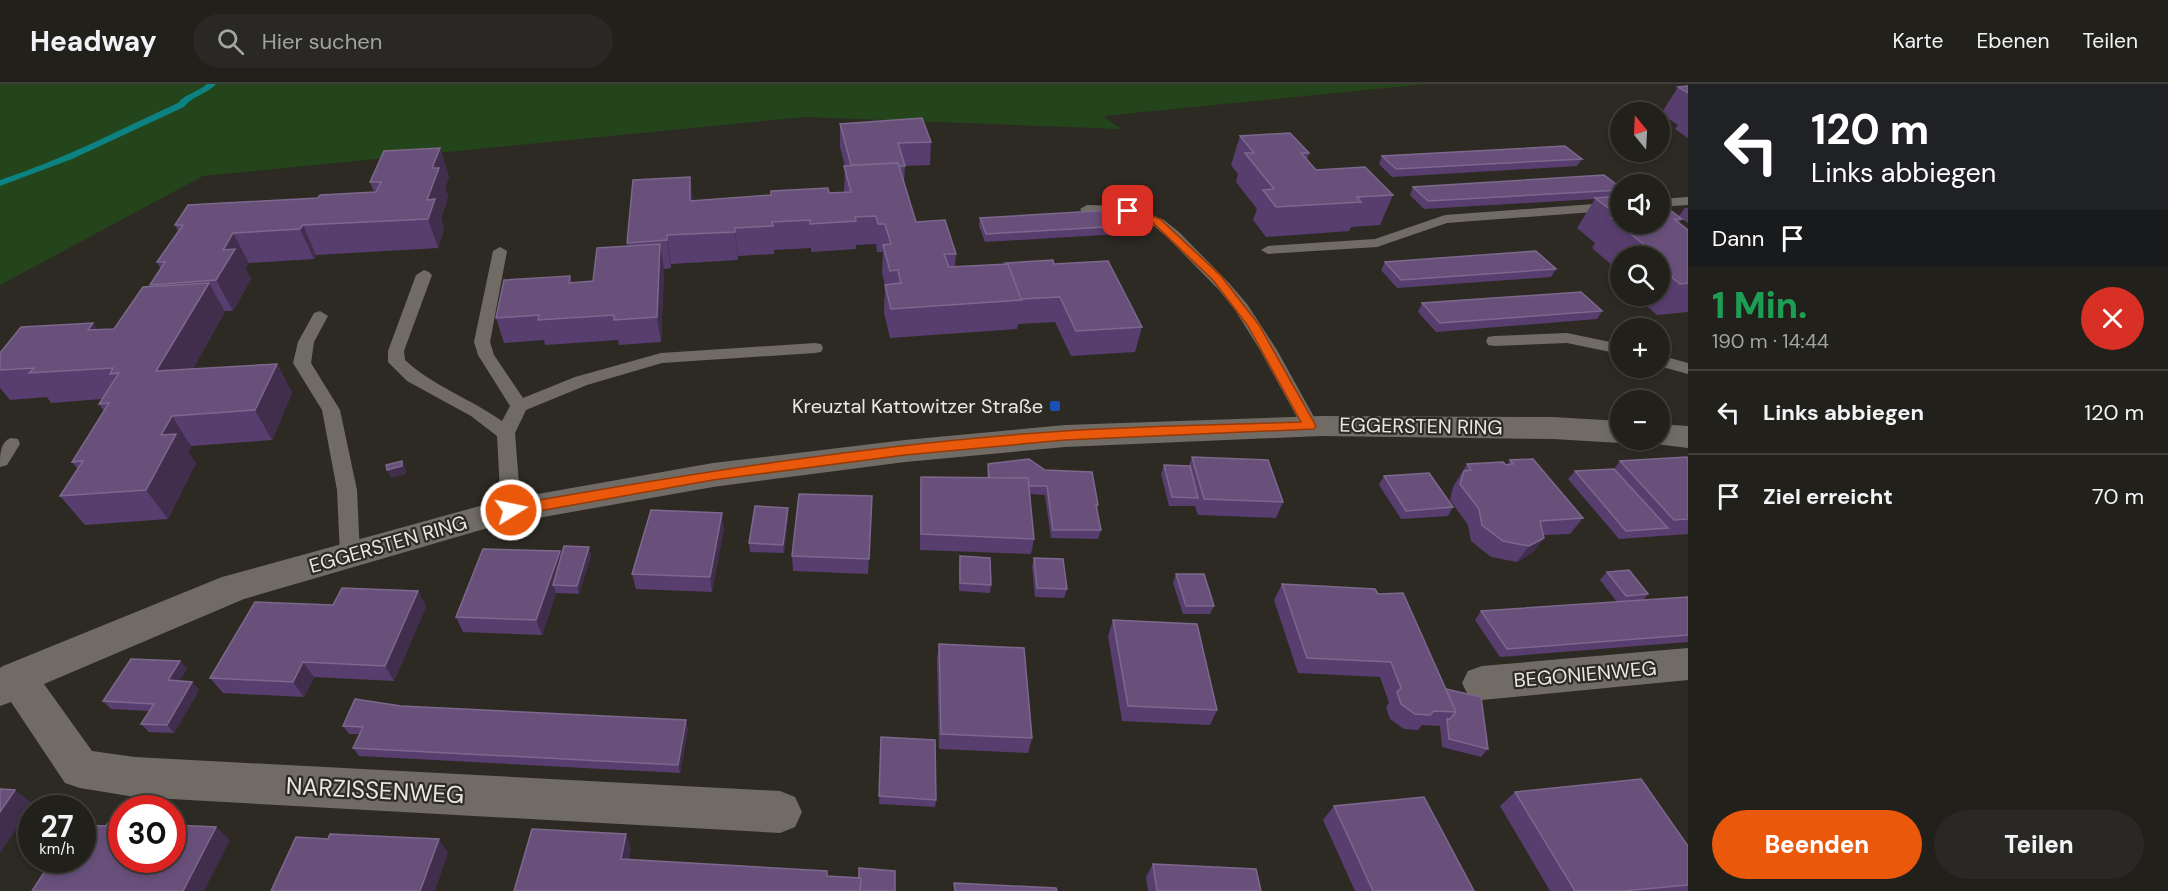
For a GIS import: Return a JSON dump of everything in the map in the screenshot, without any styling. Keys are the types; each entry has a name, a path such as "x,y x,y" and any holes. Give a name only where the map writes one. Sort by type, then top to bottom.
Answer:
{"street":[{"name":"EGGERSTEN RING","path":"9,684 235,587 511,510 713,475 905,451 1065,436 1310,426 1553,428 1610,431"},
{"path":"1670,436 1688,437"},
{"name":"BEGONIENWEG","path":"1482,683 1688,664"},
{"name":"NARZISSENWEG","path":"9,684 80,769 135,777 780,812"}],"lane":[{"path":"1670,202 1688,201"},
{"path":"1268,250 1377,243 1445,219 1610,207"},
{"path":"1087,209 1115,209 1140,214 1157,221 1217,278 1254,325 1310,426"},
{"path":"500,250 482,342 486,355 519,406"},
{"path":"424,274 396,351 397,362 413,377 477,412 506,433"},
{"path":"320,316 306,342 302,363 331,410 347,490 350,555"},
{"path":"1494,341 1567,338 1610,347"},
{"path":"511,510 506,433 519,406 581,381 661,358 815,348"},
{"path":"1670,363 1688,369"},
{"path":"0,460 12,444"}],"green space":[{"path":"0,84 1426,84 1103,116 1121,129 804,117 203,176 0,285"}],"building":[{"path":"1688,86 1688,93 1678,87"},
{"path":"922,118 931,142 898,143 905,166 899,166 898,163 851,165 840,124"},
{"path":"1290,133 1309,153 1301,153 1316,170 1365,167 1393,195 1357,197 1361,202 1276,207 1263,190 1274,189 1245,153 1254,153 1240,136"},
{"path":"1565,146 1582,159 1396,169 1382,156"},
{"path":"440,148 432,168 439,168 427,200 435,199 428,219 303,225 300,229 233,233 223,250 235,249 216,280 150,285 165,262 157,262 183,225 175,225 188,205 318,198 320,195 376,192 381,182 370,182 384,151"},
{"path":"898,163 916,222 945,220 956,254 944,254 949,267 1008,264 1022,300 891,309 885,285 901,283 898,270 890,271 883,245 891,244 885,224 878,224 876,216 855,217 856,221 810,224 810,220 772,222 773,226 735,228 735,232 667,235 667,240 627,243 633,180 690,177 690,201 771,195 771,191 828,188 829,193 851,192 844,166"},
{"path":"1604,175 1610,180 1610,191 1428,201 1413,187"},
{"path":"1610,197 1610,209 1595,198"},
{"path":"1113,210 1122,226 986,234 980,218"},
{"path":"1670,210 1682,219 1674,219 1688,230 1688,283 1680,284 1670,276 1670,246 1646,246 1631,234 1670,234"},
{"path":"660,244 657,317 614,320 614,315 538,320 539,315 496,318 504,280 570,276 569,283 593,281 597,248"},
{"path":"1536,251 1556,269 1401,280 1385,262"},
{"path":"1053,260 1054,264 1108,261 1142,327 1076,331 1060,297 1021,299 1006,263"},
{"path":"209,283 156,371 277,364 255,410 172,416 161,435 176,434 146,490 60,496 83,461 72,462 109,403 99,404 119,373 110,374 113,368 29,373 34,368 0,370 0,353 21,327 93,323 88,330 114,329 143,287"},
{"path":"1581,292 1602,311 1440,323 1422,303"},
{"path":"1192,457 1268,460 1283,502 1204,499"},
{"path":"1687,457 1688,519 1674,520 1620,461"},
{"path":"1029,459 1045,470 1092,472 1101,530 1053,530 1047,486 1029,486 1028,478 989,478 988,464"},
{"path":"1533,459 1583,518 1540,521 1544,538 1529,546 1503,541 1482,525 1479,509 1460,484 1464,471 1471,470 1467,464 1503,462 1506,465 1513,464 1510,460"},
{"path":"402,461 402,466 387,470 386,465"},
{"path":"1164,465 1190,466 1198,498 1172,497"},
{"path":"1614,469 1668,528 1626,531 1575,471"},
{"path":"1429,473 1453,507 1406,511 1384,476"},
{"path":"921,477 1028,478 1034,539 921,534"},
{"path":"799,494 872,496 869,559 792,556"},
{"path":"755,506 788,508 783,545 749,543"},
{"path":"651,510 722,513 710,577 632,574"},
{"path":"564,546 589,547 577,586 553,585"},
{"path":"483,549 560,551 536,620 456,617"},
{"path":"960,556 990,558 991,585 960,583"},
{"path":"1034,558 1063,559 1067,589 1037,588"},
{"path":"1629,570 1648,594 1626,596 1607,572"},
{"path":"1176,574 1204,574 1214,606 1186,606"},
{"path":"1282,584 1375,589 1378,594 1403,593 1456,712 1434,711 1430,715 1415,714 1401,704 1397,692 1401,688 1391,662 1307,658"},
{"path":"342,588 418,591 385,666 303,662 293,682 210,678 255,602 333,605"},
{"path":"1688,597 1688,635 1507,649 1481,611"},
{"path":"1113,620 1197,624 1217,710 1128,706"},
{"path":"939,644 1024,648 1032,738 941,734"},
{"path":"131,659 180,661 168,680 192,682 167,725 141,724 154,704 103,701"},
{"path":"1446,689 1481,697 1488,749 1449,739 1447,719 1450,719 1456,712"},
{"path":"355,699 401,706 686,720 678,765 353,748 363,727 343,726"},
{"path":"881,737 935,740 936,800 879,796"},
{"path":"1641,779 1688,846 1688,885 1623,891 1575,891 1515,792"},
{"path":"0,789 15,790 0,812"},
{"path":"1424,797 1474,891 1373,891 1334,806"},
{"path":"108,823 108,873 186,873 186,826 216,827 183,891 32,891 44,873 96,873 96,826 106,826"},
{"path":"532,829 626,834 621,859 827,871 827,876 861,878 860,891 514,891"},
{"path":"330,834 439,839 420,891 271,891 296,837 328,839"},
{"path":"1153,864 1256,869 1261,891 1157,891"},
{"path":"859,868 895,871 895,891 860,891"},
{"path":"954,883 1056,888 1057,891 955,891"}],"waterway":[{"path":"0,183 23,176 92,147 181,105 187,97 203,92 212,84"}],"place":[{"name":"Kreuztal Kattowitzer Straße","path":"1055,406"}],"route":[{"path":"511,510 713,475 905,451 1065,436 1310,426 1254,325 1217,278 1157,221 1128,211"}]}
